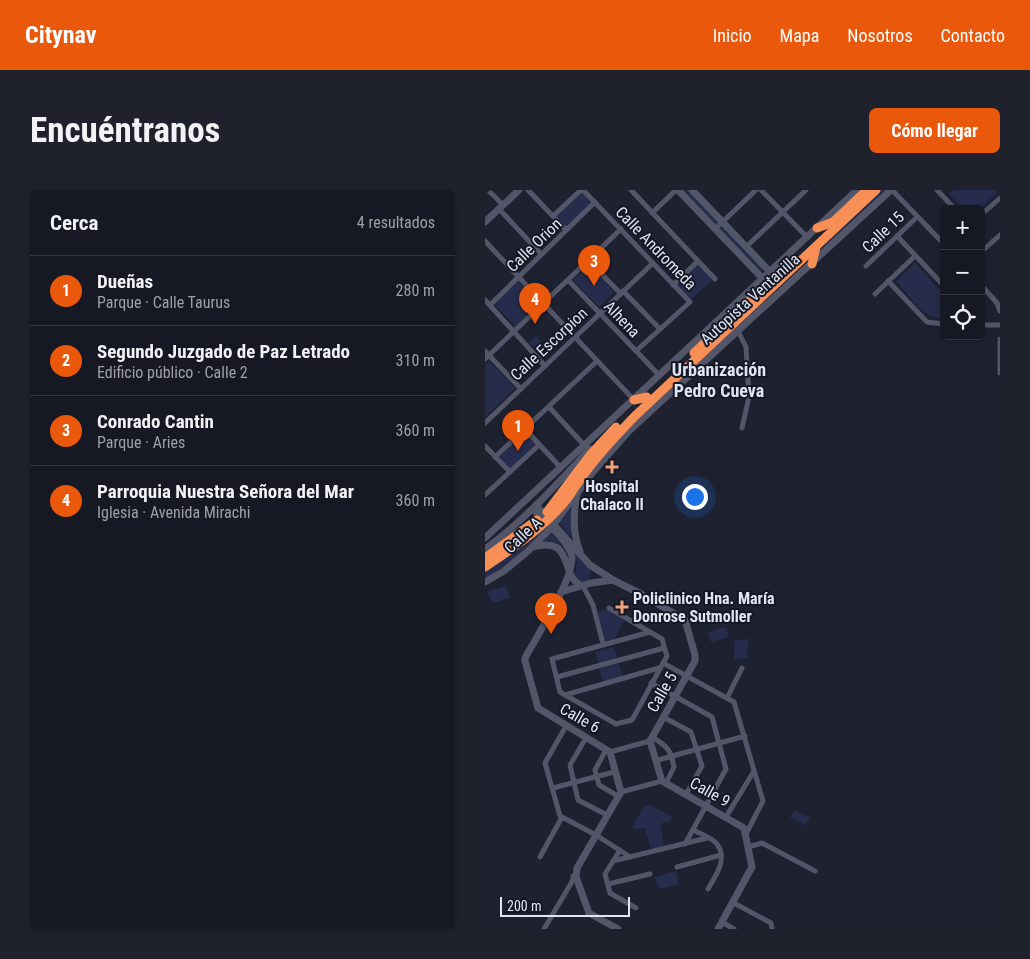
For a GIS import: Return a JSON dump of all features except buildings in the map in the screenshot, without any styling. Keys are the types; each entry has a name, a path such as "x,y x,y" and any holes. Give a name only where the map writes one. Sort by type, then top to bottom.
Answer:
{"highway":[{"path":"775,277 867,190"},
{"path":"775,277 817,246 877,190"},
{"path":"817,228 833,222"},
{"path":"811,264 817,246"},
{"name":"Autopista Ventanilla","path":"544,517 601,443 647,397 775,277"},
{"name":"Autopista Ventanilla","path":"544,517 567,500 579,480 615,437 767,284"},
{"path":"634,400 647,397"},
{"path":"485,558 544,517"},
{"path":"485,567 522,540 544,517"}],"street":[{"path":"488,190 541,254"},
{"path":"485,222 519,190"},
{"path":"528,190 567,230"},
{"path":"553,216 582,190"},
{"name":"Calle Andromeda","path":"582,190 690,302 660,329"},
{"path":"631,190 715,279"},
{"path":"653,213 677,190 767,284"},
{"path":"692,190 775,277"},
{"path":"715,229 756,190"},
{"path":"761,190 807,237"},
{"path":"746,247 806,190"},
{"path":"892,190 940,240"},
{"name":"Autopista Ventanilla","path":"485,549 501,538 544,517 578,491 601,461 628,432 892,190"},
{"path":"941,191 952,205"},
{"name":"Autopista Ventanilla","path":"485,538 634,400 659,374 775,277 807,237 853,192"},
{"name":"Calle Orion","path":"490,305 595,202"},
{"path":"985,212 999,202"},
{"name":"Calle 15","path":"866,266 917,217"},
{"path":"521,389 486,355 514,332 621,229"},
{"path":"983,250 1000,235"},
{"path":"897,236 940,282"},
{"path":"485,241 634,400"},
{"path":"875,294 915,256"},
{"path":"589,260 660,329 636,351"},
{"path":"673,285 698,262"},
{"name":"Calle Escorpion","path":"485,423 653,264"},
{"name":"Alhena","path":"568,280 659,374"},
{"path":"888,281 924,320 940,324"},
{"path":"985,289 997,302 1000,311"},
{"path":"485,300 545,366"},
{"path":"985,325 1000,324 1000,330"},
{"path":"738,331 747,349 749,397 742,428"},
{"path":"1000,339 1000,373"},
{"path":"495,457 597,362"},
{"path":"549,407 585,446"},
{"name":"Autopista Ventanilla","path":"544,517 601,437 604,428"},
{"path":"525,429 561,468"},
{"path":"485,495 539,445"},
{"path":"485,446 510,472"},
{"path":"578,491 574,510 574,526 583,558"},
{"path":"544,517 583,558 613,580"},
{"path":"544,517 570,552 572,565 561,592"},
{"name":"Calle A","path":"485,582 504,570 531,548 544,517"},
{"path":"531,548 544,544 553,546 563,555 575,582 583,586 593,605 603,644"},
{"path":"590,564 594,576 591,583"},
{"path":"561,592 591,583 613,580"},
{"name":"Calle 5","path":"613,580 683,619 695,656 695,661 651,739"},
{"name":"Calle 6","path":"561,592 525,658 537,706 541,711 608,751"},
{"path":"609,608 661,638 667,656 631,720 618,724 559,691 552,659 650,632"},
{"path":"557,677 664,648"},
{"path":"565,695 661,666 687,676 734,702 763,803 745,831 752,867 718,929"},
{"path":"727,698 742,668"},
{"path":"651,683 712,717 726,769 685,844"},
{"path":"662,718 691,732 697,750 702,766 686,794"},
{"path":"539,857 561,816 545,763 566,726"},
{"path":"658,760 745,736"},
{"path":"586,738 570,765 574,784 579,800 607,815"},
{"path":"651,739 664,782"},
{"path":"651,739 665,745 672,756 674,767 664,782 619,794 600,785 595,768 608,751 651,739"},
{"path":"544,929 575,877 577,868 619,794 608,751"},
{"path":"726,817 754,770"},
{"path":"553,788 614,772"},
{"name":"Calle 9","path":"664,782 726,817 745,831"},
{"path":"561,816 596,835 630,857"},
{"path":"693,830 716,844 721,855 722,862 709,889"},
{"path":"613,861 707,838"},
{"path":"748,847 762,843 815,871"},
{"path":"620,850 605,874 611,893 636,908"},
{"path":"677,867 721,855"},
{"path":"608,884 650,874"},
{"path":"575,877 589,913 618,929"},
{"path":"732,902 771,923 772,929"},
{"path":"722,922 734,929"}],"shaded area":[{"path":"683,190 690,190 719,223 716,225"},
{"path":"881,190 887,190 822,252 827,242"},
{"path":"953,190 1000,190 984,205 959,205 949,194"},
{"path":"582,191 593,202 566,228 555,216"},
{"path":"723,226 764,269 761,271 720,230"},
{"path":"697,262 713,279 690,300 674,283"},
{"path":"915,263 940,290 940,318 923,311 896,281"},
{"path":"589,265 614,292 599,307 573,280"},
{"path":"518,281 539,303 515,326 494,304"},
{"path":"536,336 548,349 541,355 529,342"},
{"path":"489,361 515,388 485,417 485,365"},
{"path":"524,430 539,446 510,472 497,456"},
{"path":"571,508 571,537 559,523"},
{"path":"543,527 546,529 513,560 485,579 485,571"},
{"path":"552,533 561,547 550,541 543,541"},
{"path":"573,548 591,570 588,581 583,582 575,574 577,562"},
{"path":"506,586 510,598 492,603 487,591"},
{"path":"610,608 626,618 614,640 603,643 596,613"},
{"path":"726,627 729,637 711,642 708,632"},
{"path":"748,639 747,658 734,659 735,640"},
{"path":"614,647 617,658 599,664 595,652"},
{"path":"619,663 623,677 603,682 599,669"},
{"path":"650,805 672,817 670,821 660,824 664,846 651,849 645,828 635,829 632,827 644,807"},
{"path":"795,811 810,817 805,825 790,818"},
{"path":"676,871 679,884 659,889 655,877"}],"place":[{"name":"Conrado Cantin","path":"594,286"},
{"name":"Parroquia Nuestra Señora del Mar","path":"535,324"},
{"name":"Dueñas","path":"518,451"},
{"name":"Hospital Chalaco II","path":"612,467"},
{"name":"Policlinico Hna. María Donrose Sutmoller","path":"622,607"},
{"name":"Segundo Juzgado de Paz Letrado","path":"551,634"}],"district":[{"name":"Urbanización Pedro Cueva","path":"719,379"}]}
